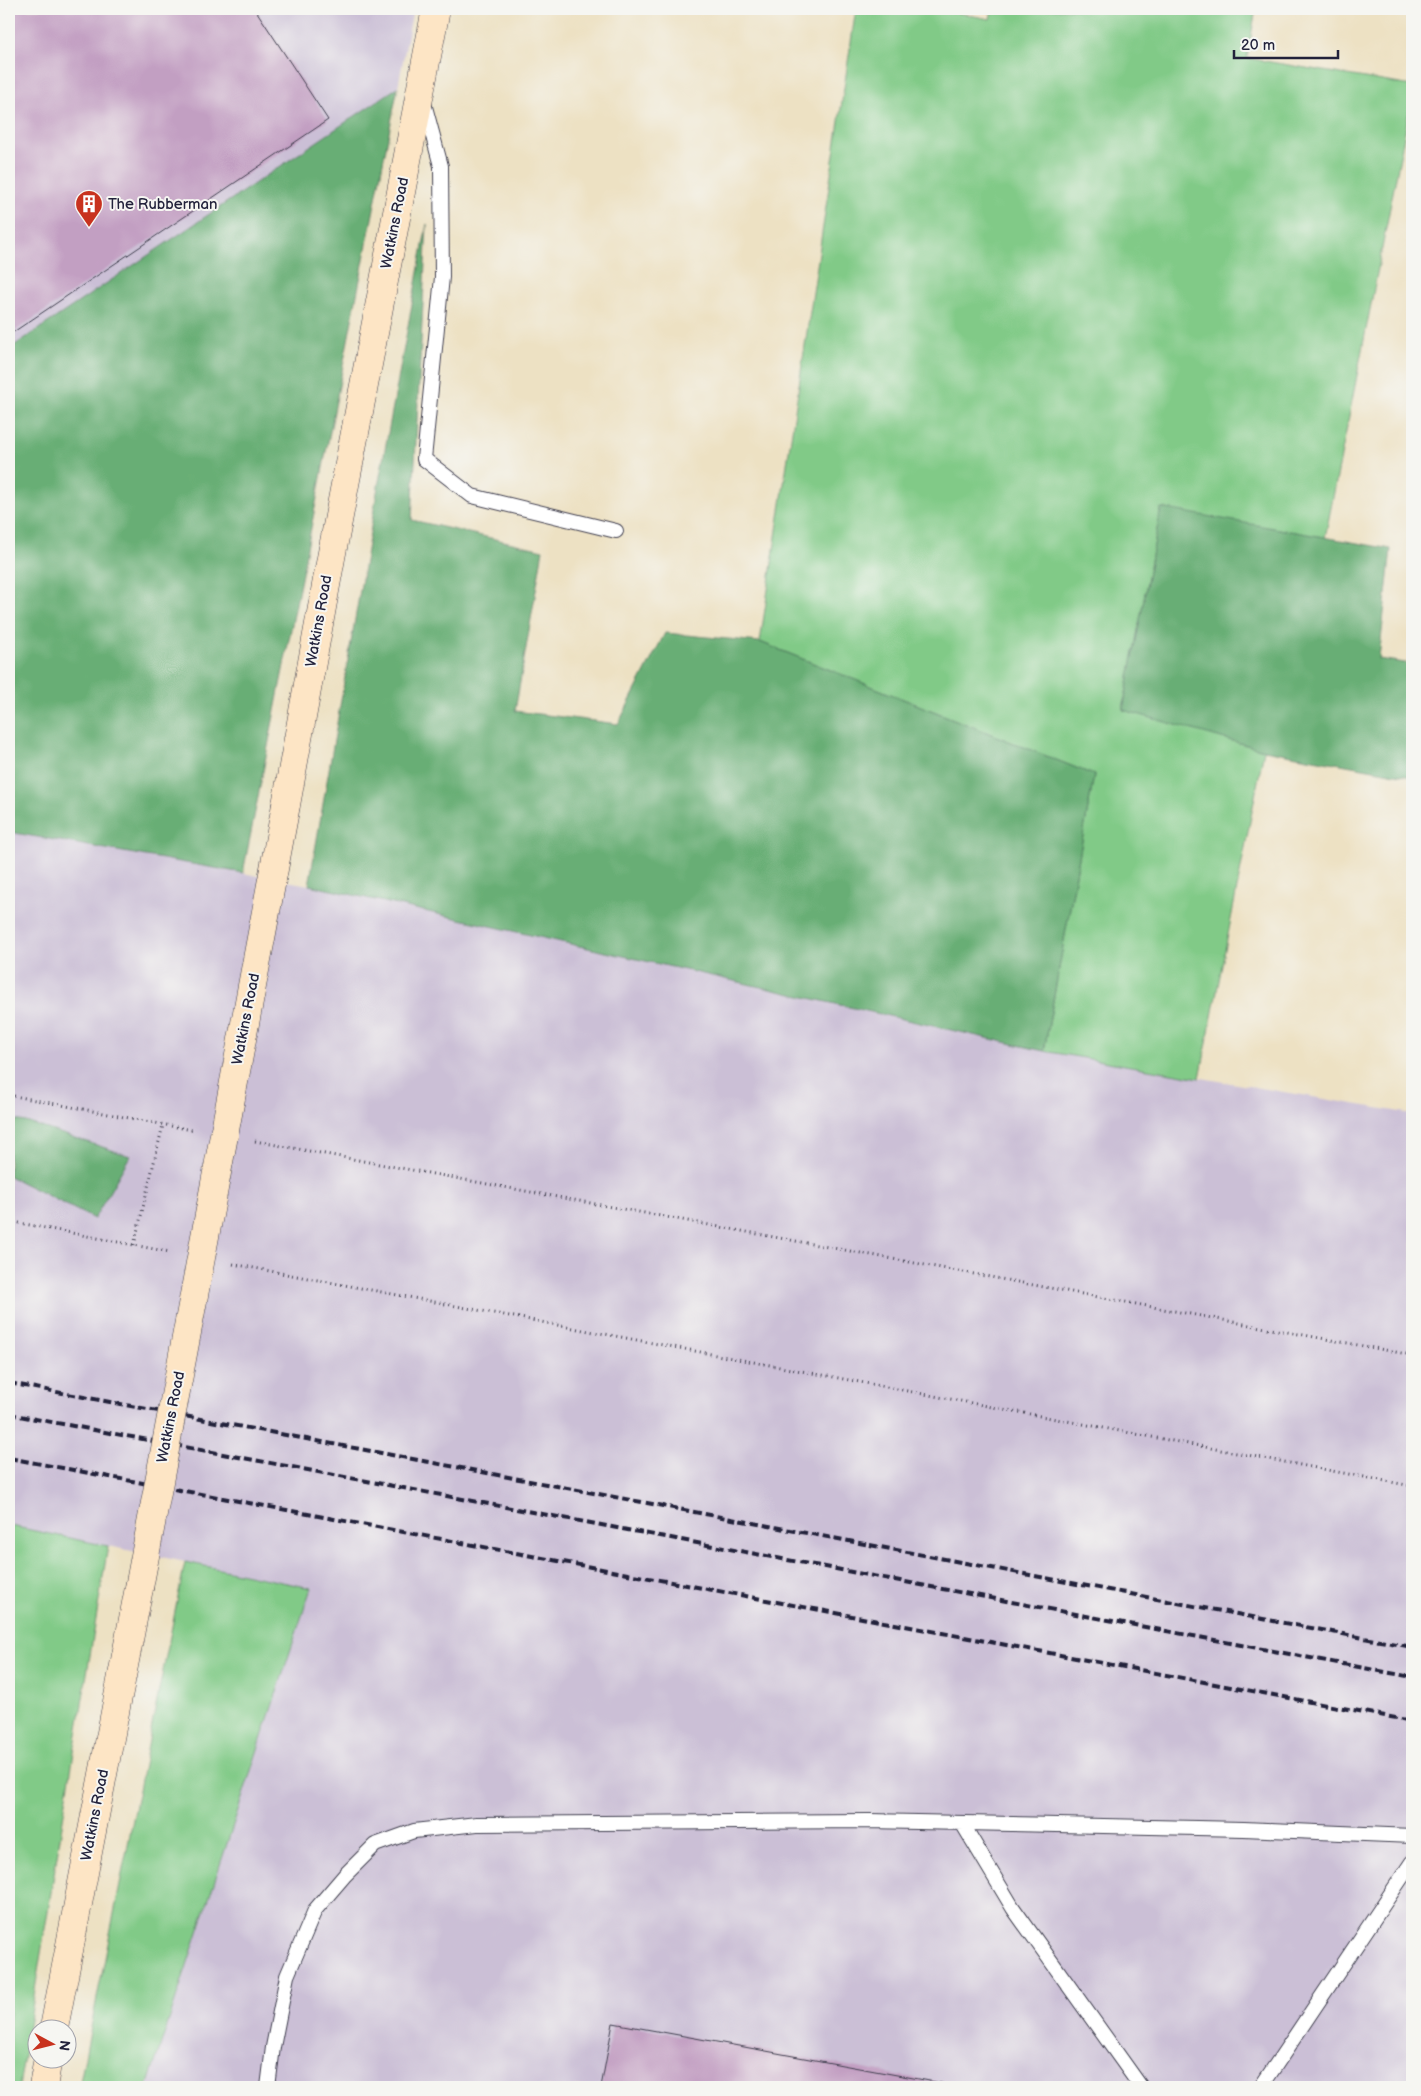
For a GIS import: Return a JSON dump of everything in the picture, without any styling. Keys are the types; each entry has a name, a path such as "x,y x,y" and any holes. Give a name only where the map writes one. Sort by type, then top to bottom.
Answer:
{"street":[{"name":"Watkins Road","path":"56,2018 139,1588 331,558 436,9"},
{"path":"43,2087 46,2068"}],"lane":[{"path":"420,90 441,166 442,277 424,459 472,496 616,531"},
{"path":"268,2087 273,2047 287,1976 316,1910 345,1875 375,1845 414,1831 477,1824 869,1821 1244,1829 1412,1836"},
{"path":"962,1823 1013,1908 1141,2087"},
{"path":"1261,2087 1412,1862"}],"path":[{"path":"9,1095 193,1130"},
{"path":"134,1245 163,1125"},
{"path":"252,1141 1412,1354"},
{"path":"9,1221 173,1253"},
{"path":"232,1264 1412,1486"}],"shaded area":[{"name":"The Rubberman","path":"9,9 413,9 398,87 9,349"},
{"path":"9,832 309,885 1044,1051 1412,1114 1412,2087 147,2087 311,1588 11,1526 9,1540"}],"green space":[{"path":"856,9 938,9 990,19 992,9 1256,9 1247,58 1412,86 1412,96 1325,538 1161,509 1123,709 1264,750 1200,1078 1044,1051 1094,775 760,642"},
{"path":"398,87 243,873 9,832 9,349"},
{"path":"427,224 412,520 543,550 515,711 618,724 665,633 760,642 1094,775 1044,1051 309,885 377,492"},
{"path":"1161,508 1391,549 1379,659 1412,664 1412,777 1264,750 1123,710"},
{"path":"9,1119 26,1122 130,1156 94,1219 9,1176"},
{"path":"11,1526 108,1546 30,2018 28,2018 28,2032 19,2087 9,2087 9,1540"},
{"path":"185,1562 311,1588 147,2087 79,2087"}],"building":[{"name":"The Rubberman","path":"9,9 255,9 328,120 9,335"},
{"path":"613,2023 957,2086 957,2087 601,2087"}],"railway":[{"path":"9,1383 1412,1647"},
{"path":"9,1414 1412,1677"},
{"path":"9,1458 1412,1721"}],"place":[{"name":"The Rubberman","path":"89,228"}]}
